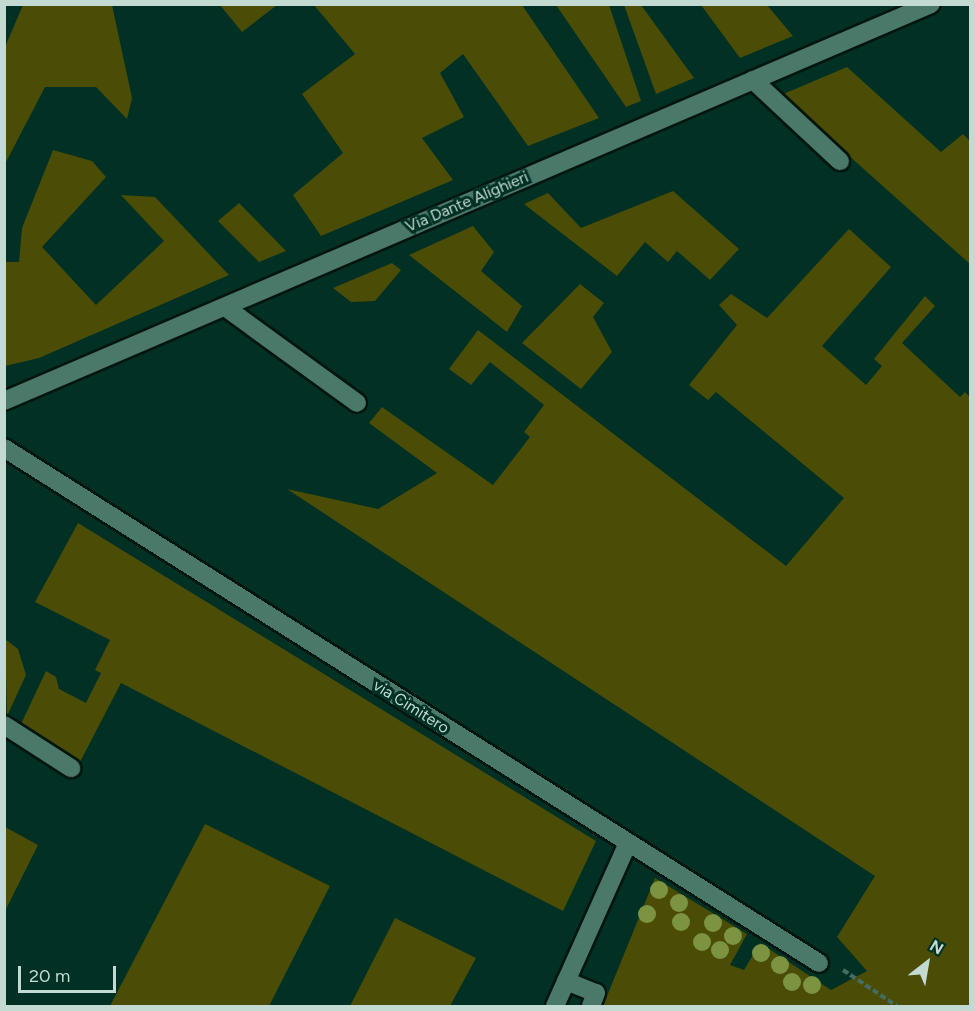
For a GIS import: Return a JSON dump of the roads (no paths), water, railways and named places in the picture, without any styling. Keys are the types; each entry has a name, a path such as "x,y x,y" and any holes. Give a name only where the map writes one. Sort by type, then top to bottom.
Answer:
{"street":[{"name":"Via Dante Alighieri","path":"4,401 931,4"},
{"path":"753,80 840,161"},
{"path":"225,307 357,403"},
{"name":"via Cimitero","path":"4,448 819,963"},
{"path":"4,725 71,768"},
{"path":"555,1006 628,843"},
{"path":"567,981 597,993 591,1006"}]}
